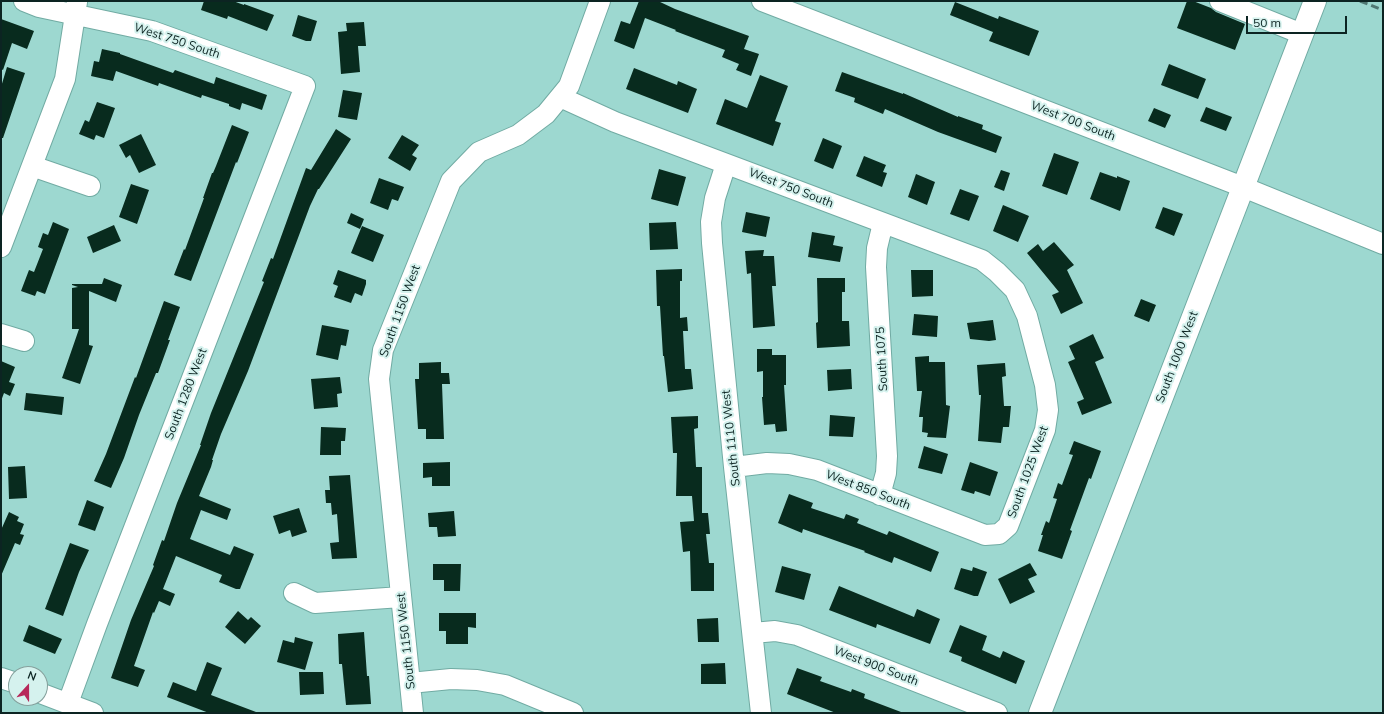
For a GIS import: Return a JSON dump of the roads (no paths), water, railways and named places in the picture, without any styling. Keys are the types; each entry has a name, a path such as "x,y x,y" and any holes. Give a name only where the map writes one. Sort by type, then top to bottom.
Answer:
{"main road":[{"name":"South 1000 West","path":"1040,713 1315,1"}],"street":[{"name":"West 750 South","path":"24,1 39,7 76,8 152,31 305,86"},
{"name":"South 1150 West","path":"413,713 379,379 383,350 451,181 479,152 518,135 546,114 569,86 600,1"},
{"name":"West 700 South","path":"762,1 1243,187 1383,244"},
{"path":"1220,1 1302,34"},
{"path":"1,247 65,79 76,8"},
{"name":"South 1280 West","path":"68,703 305,86"},
{"name":"West 750 South","path":"560,97 615,122 982,260 997,272 1015,290"},
{"name":"South 1110 West","path":"726,164 715,198 711,222 712,243 734,467 762,713"},
{"path":"32,166 90,186"},
{"name":"South 1075","path":"880,495 886,473 887,456 876,267 877,248 884,223"},
{"name":"South 1025 West","path":"999,534 1008,526 1045,430 1048,410 1045,385 1027,316 1015,290"},
{"path":"1,334 24,341"},
{"name":"West 850 South","path":"734,467 767,463 789,464 817,470 985,535 999,534"},
{"path":"294,594 315,603 401,597"},
{"name":"West 900 South","path":"752,633 775,631 797,635 997,713"},
{"path":"410,683 452,679 477,680 505,685 573,713"},
{"path":"48,696 93,713"}],"railway":[{"path":"1360,1 1383,10"}]}
